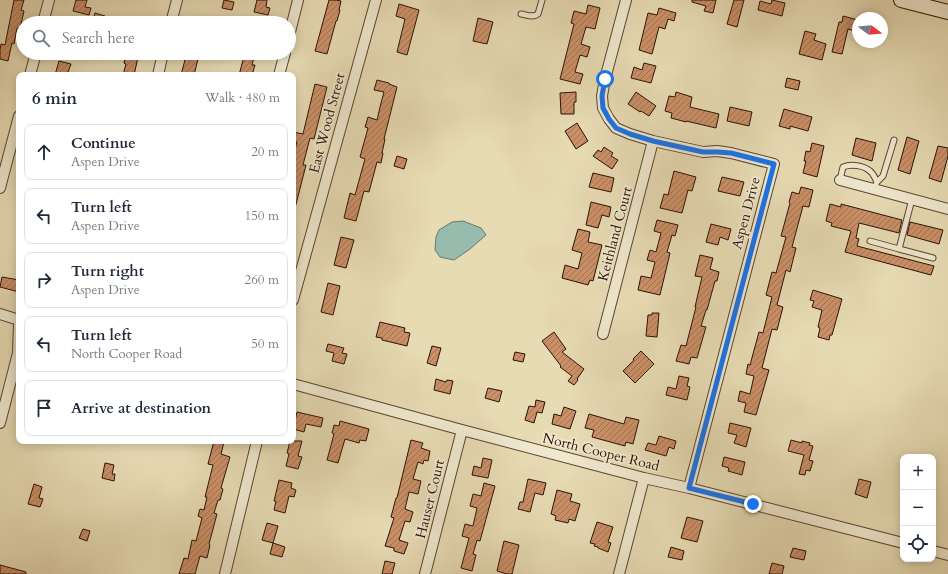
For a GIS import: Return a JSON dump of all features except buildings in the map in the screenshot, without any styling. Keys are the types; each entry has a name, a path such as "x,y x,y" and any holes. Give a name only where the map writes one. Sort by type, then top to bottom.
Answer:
{"street":[{"path":"45,16 50,0"},
{"path":"173,16 177,0"},
{"path":"294,16 298,0"},
{"name":"East Wood Street","path":"296,289 376,0"},
{"name":"Aspen Drive","path":"626,0 605,79 602,96 603,108 616,128 653,141 703,152 731,153 774,164 689,488"},
{"path":"906,1 948,12"},
{"path":"31,72 34,60"},
{"path":"159,72 161,60"},
{"path":"280,72 283,60"},
{"path":"0,188 16,127"},
{"name":"Keithland Court","path":"603,334 653,141"},
{"path":"840,180 876,186 912,199 948,209"},
{"path":"0,314 16,319"},
{"path":"0,423 16,361"},
{"name":"North Cooper Road","path":"296,385 644,478 689,488 900,542"},
{"name":"Hauser Court","path":"425,574 462,430"},
{"path":"225,574 255,444"},
{"path":"619,574 644,478"},
{"path":"936,552 948,555"}],"lane":[{"path":"521,14 537,16 542,0"},
{"path":"876,186 883,176 894,140"},
{"path":"840,180 843,167 848,165 856,166 866,169 873,174 876,186"},
{"path":"899,249 912,199"},
{"path":"870,241 933,258"}],"shaded area":[{"path":"463,221 481,228 486,235 454,260 440,257 435,250 436,237 439,230 452,222"}],"route":[{"path":"605,79 602,96 603,108 616,128 653,141 703,152 731,153 774,164 689,488 753,504"}]}
